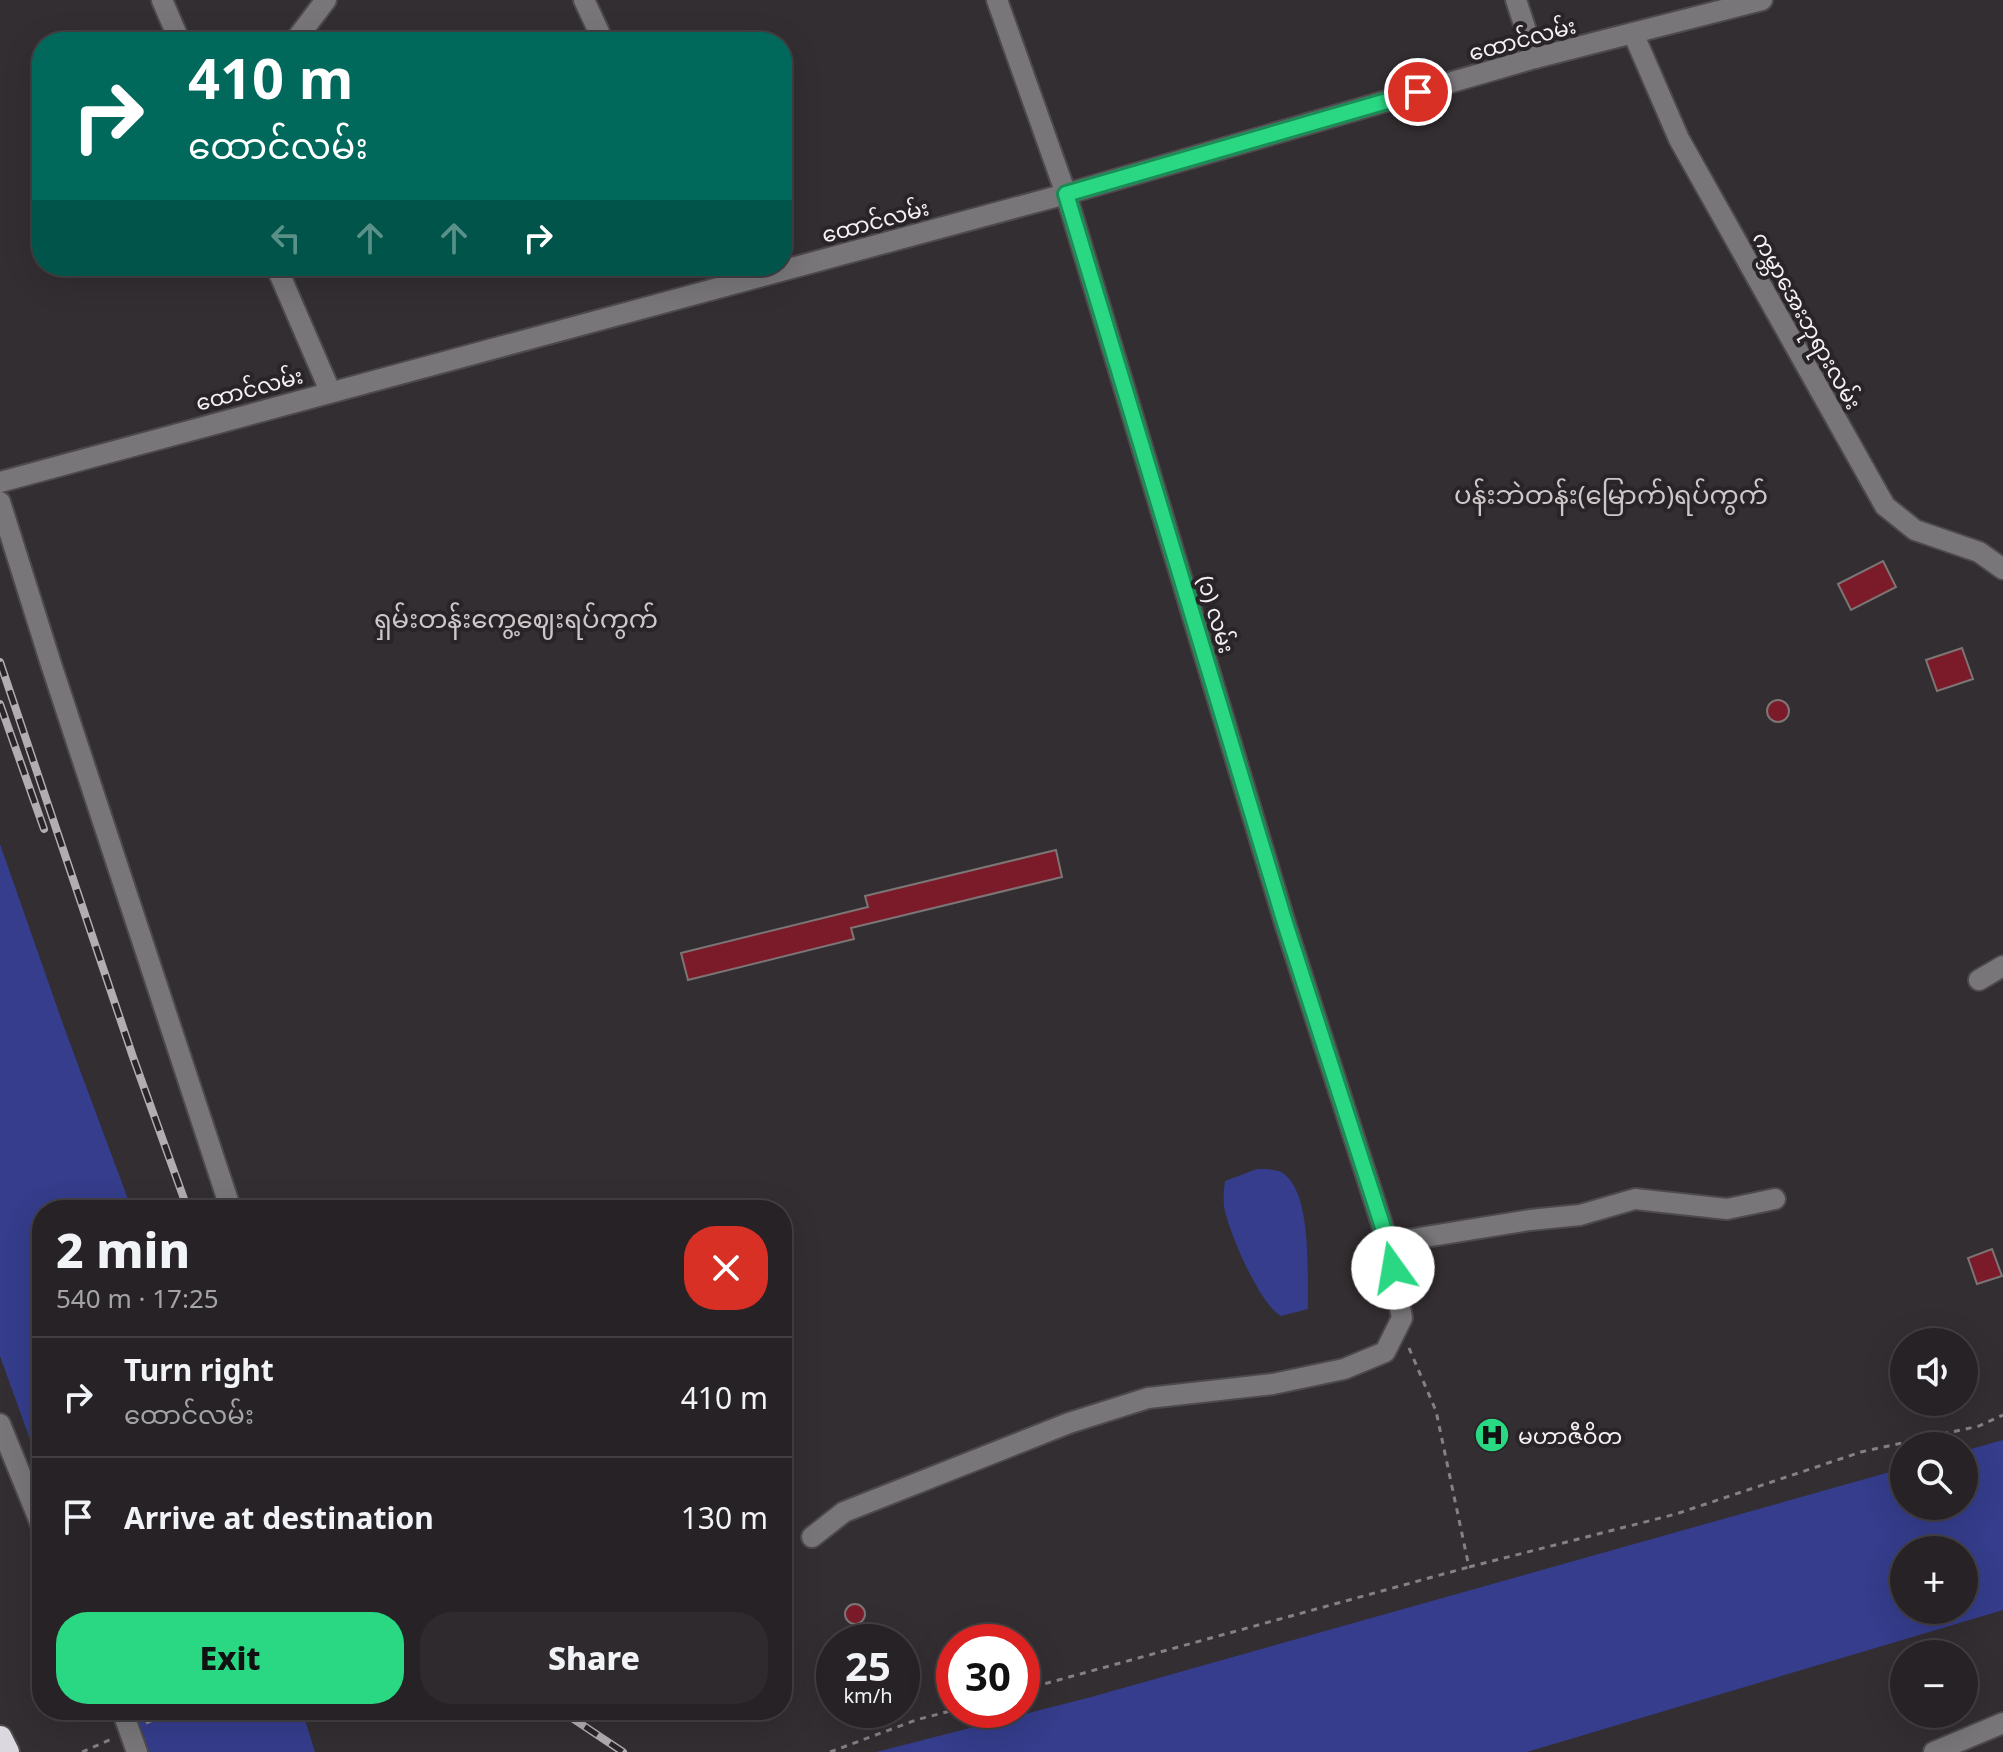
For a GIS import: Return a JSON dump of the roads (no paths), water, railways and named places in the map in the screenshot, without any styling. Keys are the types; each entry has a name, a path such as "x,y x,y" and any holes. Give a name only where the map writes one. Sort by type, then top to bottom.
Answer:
{"highway":[{"path":"0,1738 7,1752"}],"street":[{"path":"162,0 176,32"},
{"path":"302,32 326,0"},
{"path":"584,0 599,32"},
{"name":"(၁) လမ်း","path":"812,1537 844,1512 1069,1423 1148,1398 1273,1384 1344,1369 1385,1352 1402,1318 1388,1243 1285,923 1066,194 997,0"},
{"path":"1516,0 1535,58"},
{"name":"ထောင်လမ်း","path":"792,267 1066,194 1535,58 1762,0"},
{"name":"ကမ္ဘာအေးဘုရားလမ်း","path":"1633,33 1679,139 1885,506 1915,530 1979,552 2003,569"},
{"path":"280,276 330,391"},
{"name":"ထောင်လမ်း","path":"0,482 760,276"},
{"path":"0,502 228,1200"},
{"path":"1979,980 2003,966"},
{"path":"1388,1243 1580,1215 1635,1199 1727,1209 1775,1199"},
{"path":"0,1424 32,1504"},
{"path":"126,1720 137,1752"},
{"path":"1934,1752 2003,1723"}],"railway":[{"path":"0,662 184,1200"},
{"path":"0,704 44,829"},
{"path":"575,1720 623,1752"}],"place":[{"name":"မဟာဇီဝိတ","path":"1492,1435"}],"district":[{"name":"ပန်းဘဲတန်း(မြောက်)ရပ်ကွက်","path":"1611,494"},
{"name":"ရှမ်းတန်းကွေ့ဈေးရပ်ကွက်","path":"516,618"}]}
